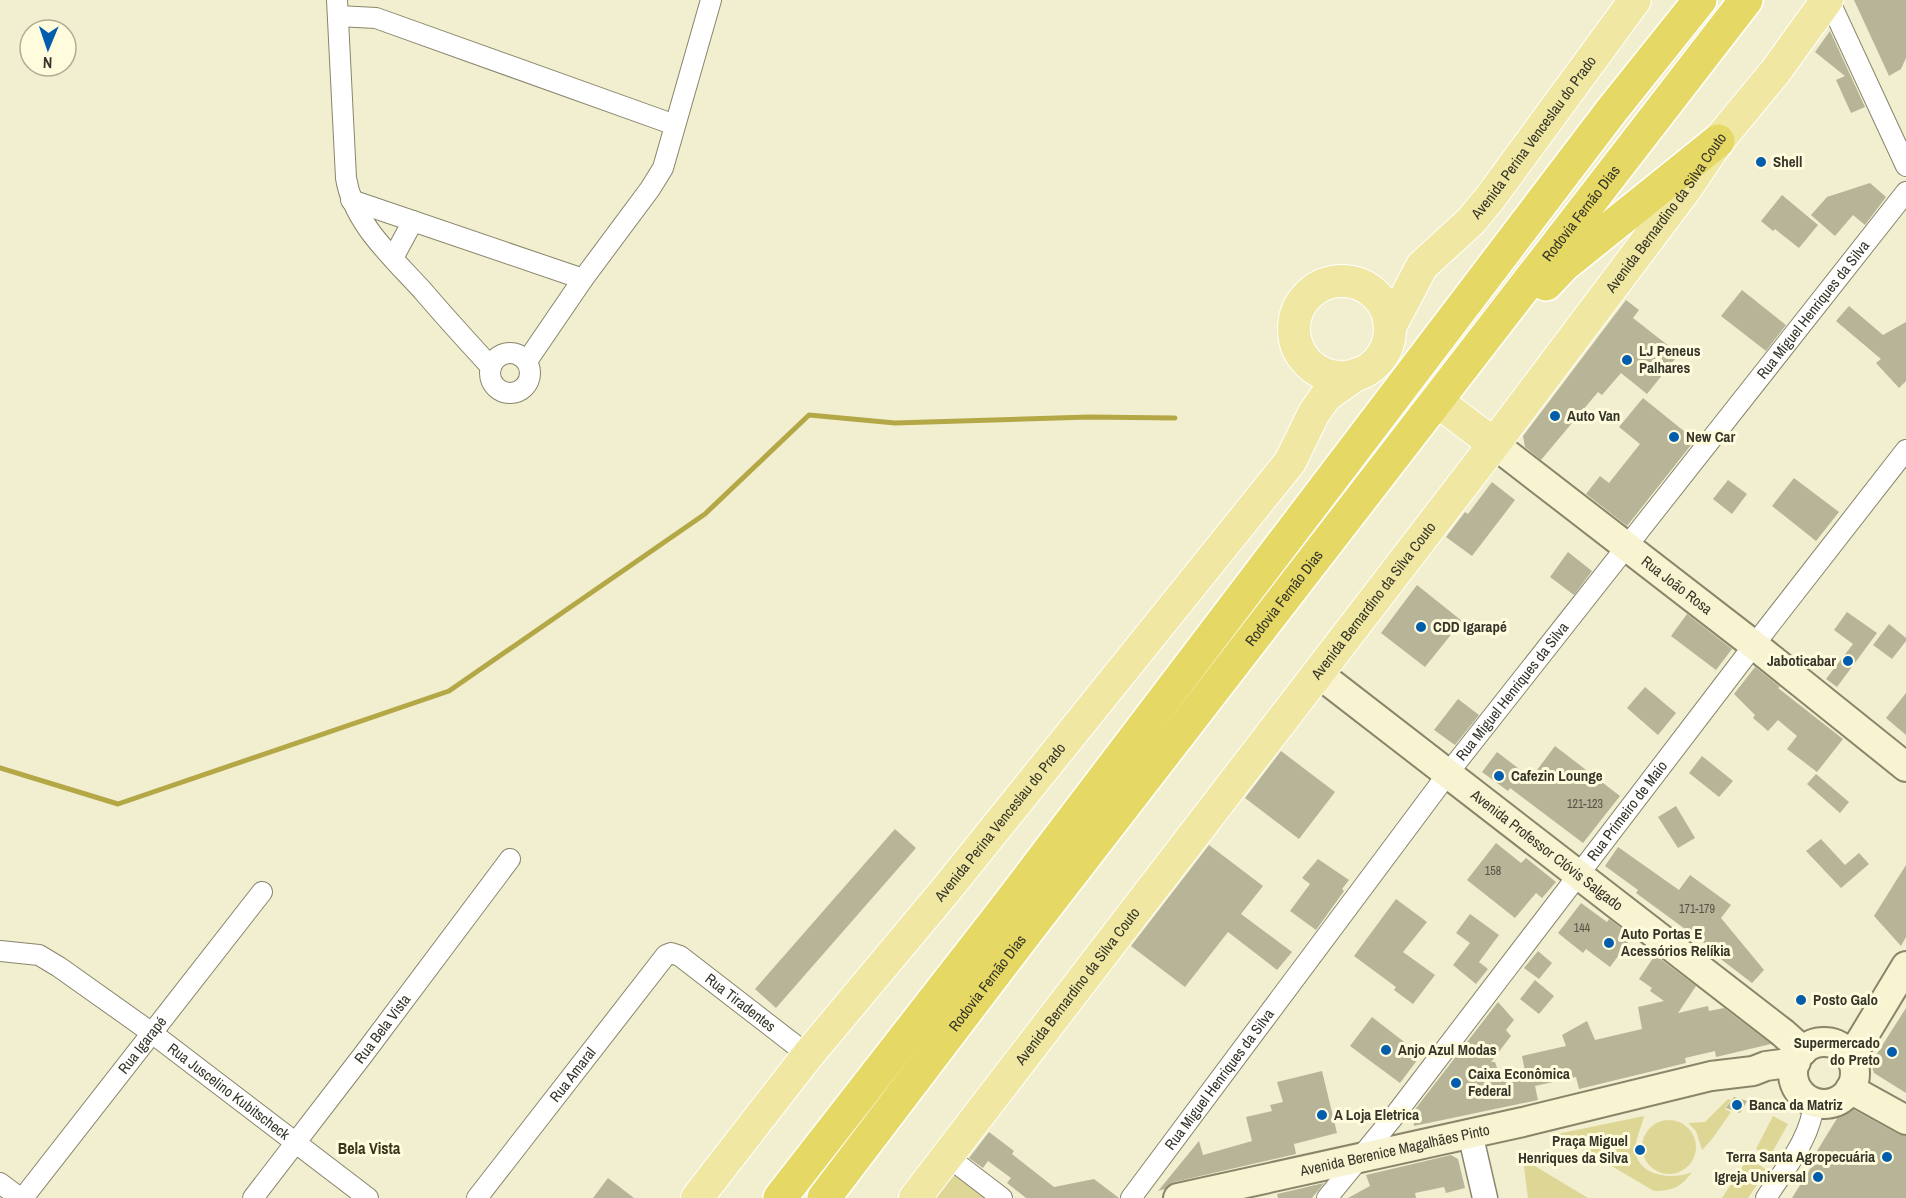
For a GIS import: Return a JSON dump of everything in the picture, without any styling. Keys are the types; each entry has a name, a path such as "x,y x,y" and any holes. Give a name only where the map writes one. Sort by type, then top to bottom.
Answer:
{"highway":[{"name":"Rodovia Fernão Dias","path":"780,1198 1002,913 1612,110 1700,0"},
{"name":"Rodovia Fernão Dias","path":"824,1198 1448,394 1746,0"},
{"path":"1448,394 1564,265 1718,141"}],"main road":[{"name":"Avenida Perina Venceslau do Prado","path":"1390,327 1422,266 1471,220 1490,198 1635,0"},
{"name":"Avenida Bernardino da Silva Couto","path":"915,1198 1319,674 1685,190 1718,141 1775,72 1828,0"},
{"name":"Avenida Perina Venceslau do Prado","path":"1343,281 1386,277 1422,266"},
{"path":"1343,281 1358,283 1375,295 1387,312 1390,327 1388,343 1379,368 1343,376 1321,372 1304,359 1297,346 1294,331 1295,315 1302,301 1313,290 1328,283 1343,281"},
{"name":"Avenida Perina Venceslau do Prado","path":"1297,346 1302,397 1298,444"},
{"name":"Avenida Perina Venceslau do Prado","path":"697,1198 808,1055 1037,779 1290,462 1314,413 1326,396 1379,368"},
{"name":"Rua João Rosa","path":"1448,394 1494,444 1754,645 1906,767"},
{"name":"Avenida Professor Clóvis Salgado","path":"1319,674 1449,772 1783,1033 1802,1075"},
{"path":"1849,1056 1857,1047 1906,966"},
{"path":"1827,1043 1836,1045 1849,1056 1855,1072 1850,1089 1845,1096 1831,1104 1802,1075 1810,1046 1827,1043"},
{"name":"Avenida Berenice Magalhães Pinto","path":"1178,1198 1711,1076 1753,1071 1802,1075"},
{"path":"1850,1089 1906,1120"}],"street":[{"path":"527,361 663,168 711,0"},
{"path":"1828,0 1906,166"},
{"path":"490,367 393,258 371,231 351,200 346,178 338,8 376,18 675,125"},
{"name":"Rua Miguel Henriques da Silva","path":"1131,1198 1449,772 1906,192"},
{"path":"351,200 583,279"},
{"path":"393,258 413,221"},
{"path":"517,354 527,361 529,380 521,390 507,393 495,387 490,367 498,356 517,354"},
{"name":"Rua Primeiro de Maio","path":"1327,1198 1395,1115 1906,450"},
{"name":"Rua Bela Vista","path":"253,1198 510,859"},
{"name":"Rua Igarapé","path":"22,1198 262,892"},
{"name":"Rua Juscelino Kubitscheck","path":"0,951 39,955 59,967 152,1034 368,1198"},
{"name":"Rua Tiradentes","path":"671,954 680,956 808,1055"},
{"name":"Rua Amaral","path":"477,1198 663,958 671,954"},
{"path":"1766,1198 1805,1137 1813,1116 1802,1075"},
{"path":"1470,1133 1485,1198"},
{"path":"947,1156 1002,1198"},
{"path":"0,1183 22,1198"}],"shaded area":[{"path":"1728,1099 1731,1100 1725,1109 1731,1112 1702,1150 1696,1131 1688,1123 1705,1122"},
{"path":"1644,1116 1635,1150 1639,1162 1644,1168 1659,1175 1676,1176 1692,1172 1676,1187 1654,1191 1557,1134"},
{"path":"1773,1116 1788,1124 1770,1156 1756,1149"},
{"path":"1664,1120 1674,1120 1684,1124 1692,1132 1696,1147 1692,1162 1684,1170 1674,1174 1664,1174 1654,1170 1646,1162 1642,1152 1642,1142 1646,1132 1654,1124"},
{"path":"1748,1158 1767,1170 1748,1198 1722,1198"},
{"path":"1523,1159 1588,1198 1528,1198"},
{"path":"949,1169 987,1198 926,1198"}],"building":[{"path":"1854,0 1906,0 1906,58 1901,69 1889,76"},
{"path":"1830,31 1865,107 1851,113 1836,80 1845,76 1815,52"},
{"path":"1870,183 1886,197 1865,225 1853,215 1835,236 1811,215 1827,197"},
{"path":"1782,195 1818,225 1799,248 1761,221"},
{"path":"1742,290 1786,325 1766,351 1721,316"},
{"path":"1626,300 1639,310 1633,318 1679,354 1647,394 1621,373 1602,395 1598,392 1541,460 1525,447 1523,436"},
{"path":"1849,306 1883,335 1906,322 1906,381 1899,388 1876,363 1881,359 1836,321"},
{"path":"1643,398 1695,440 1627,526 1586,494 1600,476 1609,483 1640,444 1619,427"},
{"path":"1794,478 1839,512 1816,541 1772,506"},
{"path":"1728,480 1747,494 1732,514 1713,499"},
{"path":"1492,482 1515,500 1472,556 1446,537 1465,512 1468,514"},
{"path":"1568,552 1592,571 1574,595 1550,577"},
{"name":"CDD Igarapé","path":"1417,585 1462,621 1425,667 1381,633"},
{"name":"Jaboticabar","path":"1847,612 1877,633 1837,687 1826,679 1853,644 1834,630"},
{"path":"1687,614 1732,649 1716,670 1671,636"},
{"path":"1889,624 1906,638 1892,659 1873,645"},
{"path":"1755,667 1843,739 1817,772 1787,749 1797,736 1778,720 1768,731 1753,718 1755,715 1734,694"},
{"path":"1645,687 1676,713 1658,735 1627,708"},
{"path":"1906,693 1906,735 1886,718"},
{"path":"1458,699 1479,715 1455,745 1434,730"},
{"path":"1555,746 1620,796 1583,843 1510,788 1508,791 1482,772 1497,752 1531,778"},
{"path":"1281,751 1335,792 1299,839 1245,798"},
{"path":"1702,756 1733,781 1719,797 1689,773"},
{"path":"1816,774 1849,802 1840,813 1807,784"},
{"path":"1676,806 1695,838 1678,848 1658,817"},
{"path":"895,829 916,848 776,1008 755,989"},
{"path":"1821,839 1845,865 1859,853 1869,864 1841,888 1806,851"},
{"path":"1496,843 1521,863 1526,858 1556,882 1542,898 1536,893 1515,918 1467,880"},
{"path":"1209,845 1263,886 1241,914 1292,952 1277,970 1228,932 1185,987 1131,946"},
{"path":"1618,847 1679,890 1690,875 1731,905 1721,918 1764,970 1752,983 1709,950 1711,948 1636,893 1638,890 1605,866"},
{"path":"1318,859 1349,880 1342,889 1344,891 1316,930 1290,911 1310,884 1302,878"},
{"path":"1906,865 1906,937 1901,946 1874,916"},
{"path":"1396,899 1427,922 1403,952 1435,975 1413,1004 1394,990 1396,987 1354,956"},
{"path":"1581,903 1607,922 1609,919 1632,937 1610,967 1586,949 1583,953 1558,933"},
{"path":"1470,914 1499,935 1479,962 1488,969 1476,984 1453,965 1470,943 1456,933"},
{"path":"1538,951 1552,963 1539,979 1524,968"},
{"path":"1655,955 1696,986 1678,1013 1708,1006 1709,1011 1724,1008 1771,1044 1716,1057 1715,1051 1685,1058 1686,1063 1579,1089 1576,1077 1535,1086 1538,1100 1414,1126 1413,1112 1498,1002 1514,1020 1506,1030 1511,1036 1491,1062 1495,1062 1500,1076 1525,1071 1522,1056 1566,1046 1562,1035 1587,1021 1595,1040 1642,1029 1638,1007 1664,1001 1650,991 1652,988 1639,979"},
{"path":"1535,980 1554,996 1539,1014 1520,999"},
{"name":"Supermercado do Preto","path":"1906,1008 1906,1093 1874,1073 1871,1063"},
{"name":"Anjo Azul Modas","path":"1372,1017 1421,1055 1400,1083 1350,1046"},
{"path":"1322,1071 1337,1133 1294,1144 1296,1154 1174,1182 1158,1191 1199,1141 1203,1155 1252,1141 1246,1117 1272,1111 1270,1105 1283,1102 1277,1082"},
{"name":"Banca da Matriz","path":"1734,1097 1747,1101 1740,1113 1726,1108"},
{"path":"1847,1106 1898,1134 1906,1136 1906,1198 1792,1198 1812,1166 1809,1164 1844,1107"},
{"path":"989,1132 1014,1151 1012,1154 1054,1187 1094,1179 1119,1198 1026,1198 1007,1183 1011,1178 988,1161 983,1168 969,1158"},
{"path":"1451,1155 1458,1159 1465,1188 1446,1193 1444,1187 1415,1193 1416,1198 1348,1198 1370,1186 1366,1175"},
{"path":"608,1178 634,1198 593,1198"},
{"path":"1324,1183 1312,1198 1278,1198 1277,1194"}],"waterway":[{"path":"0,768 118,804 449,691 705,514 809,415 895,423 1089,417 1175,418"}],"place":[{"name":"Shell","path":"1761,162"},
{"name":"LJ Peneus Palhares","path":"1627,360"},
{"name":"Auto Van","path":"1555,416"},
{"name":"New Car","path":"1674,437"},
{"name":"CDD Igarapé","path":"1421,627"},
{"name":"Jaboticabar","path":"1848,661"},
{"name":"Cafezin Lounge","path":"1499,776"},
{"name":"Auto Portas E Acessórios Relíkia","path":"1609,943"},
{"name":"Posto Galo","path":"1801,1000"},
{"name":"Anjo Azul Modas","path":"1386,1050"},
{"name":"Supermercado do Preto","path":"1892,1052"},
{"name":"Caixa Econômica Federal","path":"1456,1083"},
{"name":"Banca da Matriz","path":"1737,1105"},
{"name":"A Loja Eletrica","path":"1322,1115"},
{"name":"Praça Miguel Henriques da Silva","path":"1640,1150"},
{"name":"Terra Santa Agropecuária","path":"1887,1157"},
{"name":"Igreja Universal","path":"1818,1177"}],"district":[{"name":"Bela Vista","path":"369,1148"}]}
